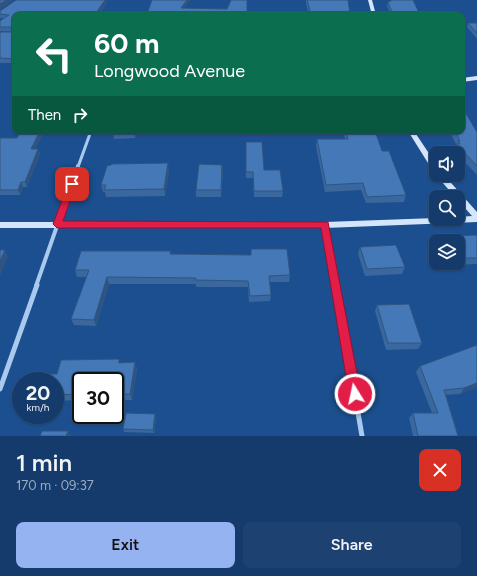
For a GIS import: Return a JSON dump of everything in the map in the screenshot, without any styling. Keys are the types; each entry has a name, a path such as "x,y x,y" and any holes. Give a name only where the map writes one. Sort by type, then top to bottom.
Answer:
{"street":[{"path":"370,0 373,12"},
{"path":"465,80 477,78"},
{"path":"0,389 23,328 57,224 90,134"},
{"path":"413,134 429,158"},
{"path":"446,182 477,218"},
{"path":"0,225 325,225 477,218"},
{"path":"325,225 362,436"}],"building":[{"path":"0,0 6,0 0,4"},
{"path":"16,0 105,0 97,12 12,12 12,27 0,27 0,21 9,15 0,14 0,11"},
{"path":"152,0 187,0 181,8 227,9 231,0 247,0 247,12 148,12"},
{"path":"307,0 348,0 350,12 310,12"},
{"path":"393,0 413,0 419,12 392,12 388,2"},
{"path":"468,23 477,23 477,33"},
{"path":"0,32 12,32 12,59 0,58"},
{"path":"465,112 477,132 477,166 465,153 465,146 458,146 456,144 460,144 458,141 460,141 456,134 465,134"},
{"path":"19,134 38,134 31,149 38,149 25,182 21,182 18,190 0,190 0,138 17,138"},
{"path":"347,134 376,134 382,151 389,151 406,195 367,197 363,183 326,185 317,139 348,139"},
{"path":"246,142 262,142 264,170 280,170 283,191 254,191 253,172 246,172"},
{"path":"168,163 164,189 104,190 106,185 101,185 107,166 112,164"},
{"path":"199,164 222,165 221,190 196,190"},
{"path":"465,235 477,236 477,258 465,258"},
{"path":"396,245 405,267 367,269 360,247"},
{"path":"251,249 287,249 290,275 269,276 271,295 250,296 248,281 195,280 196,278 107,277 94,320 71,319 89,270 75,270 81,251 171,251 170,254 251,255"},
{"path":"0,250 5,250 0,261"},
{"path":"409,304 422,343 388,343 377,305"},
{"path":"477,345 477,383 464,388 444,390 458,436 418,436 413,413 438,413 420,366"},
{"path":"119,359 119,363 135,362 130,394 124,394 124,372 72,372 72,394 64,395 64,372 58,372 61,360"},
{"path":"126,413 155,414 153,430 123,429"},
{"path":"42,431 68,431 66,436 40,436"}],"route":[{"path":"72,184 57,224 325,225 355,394"}]}
